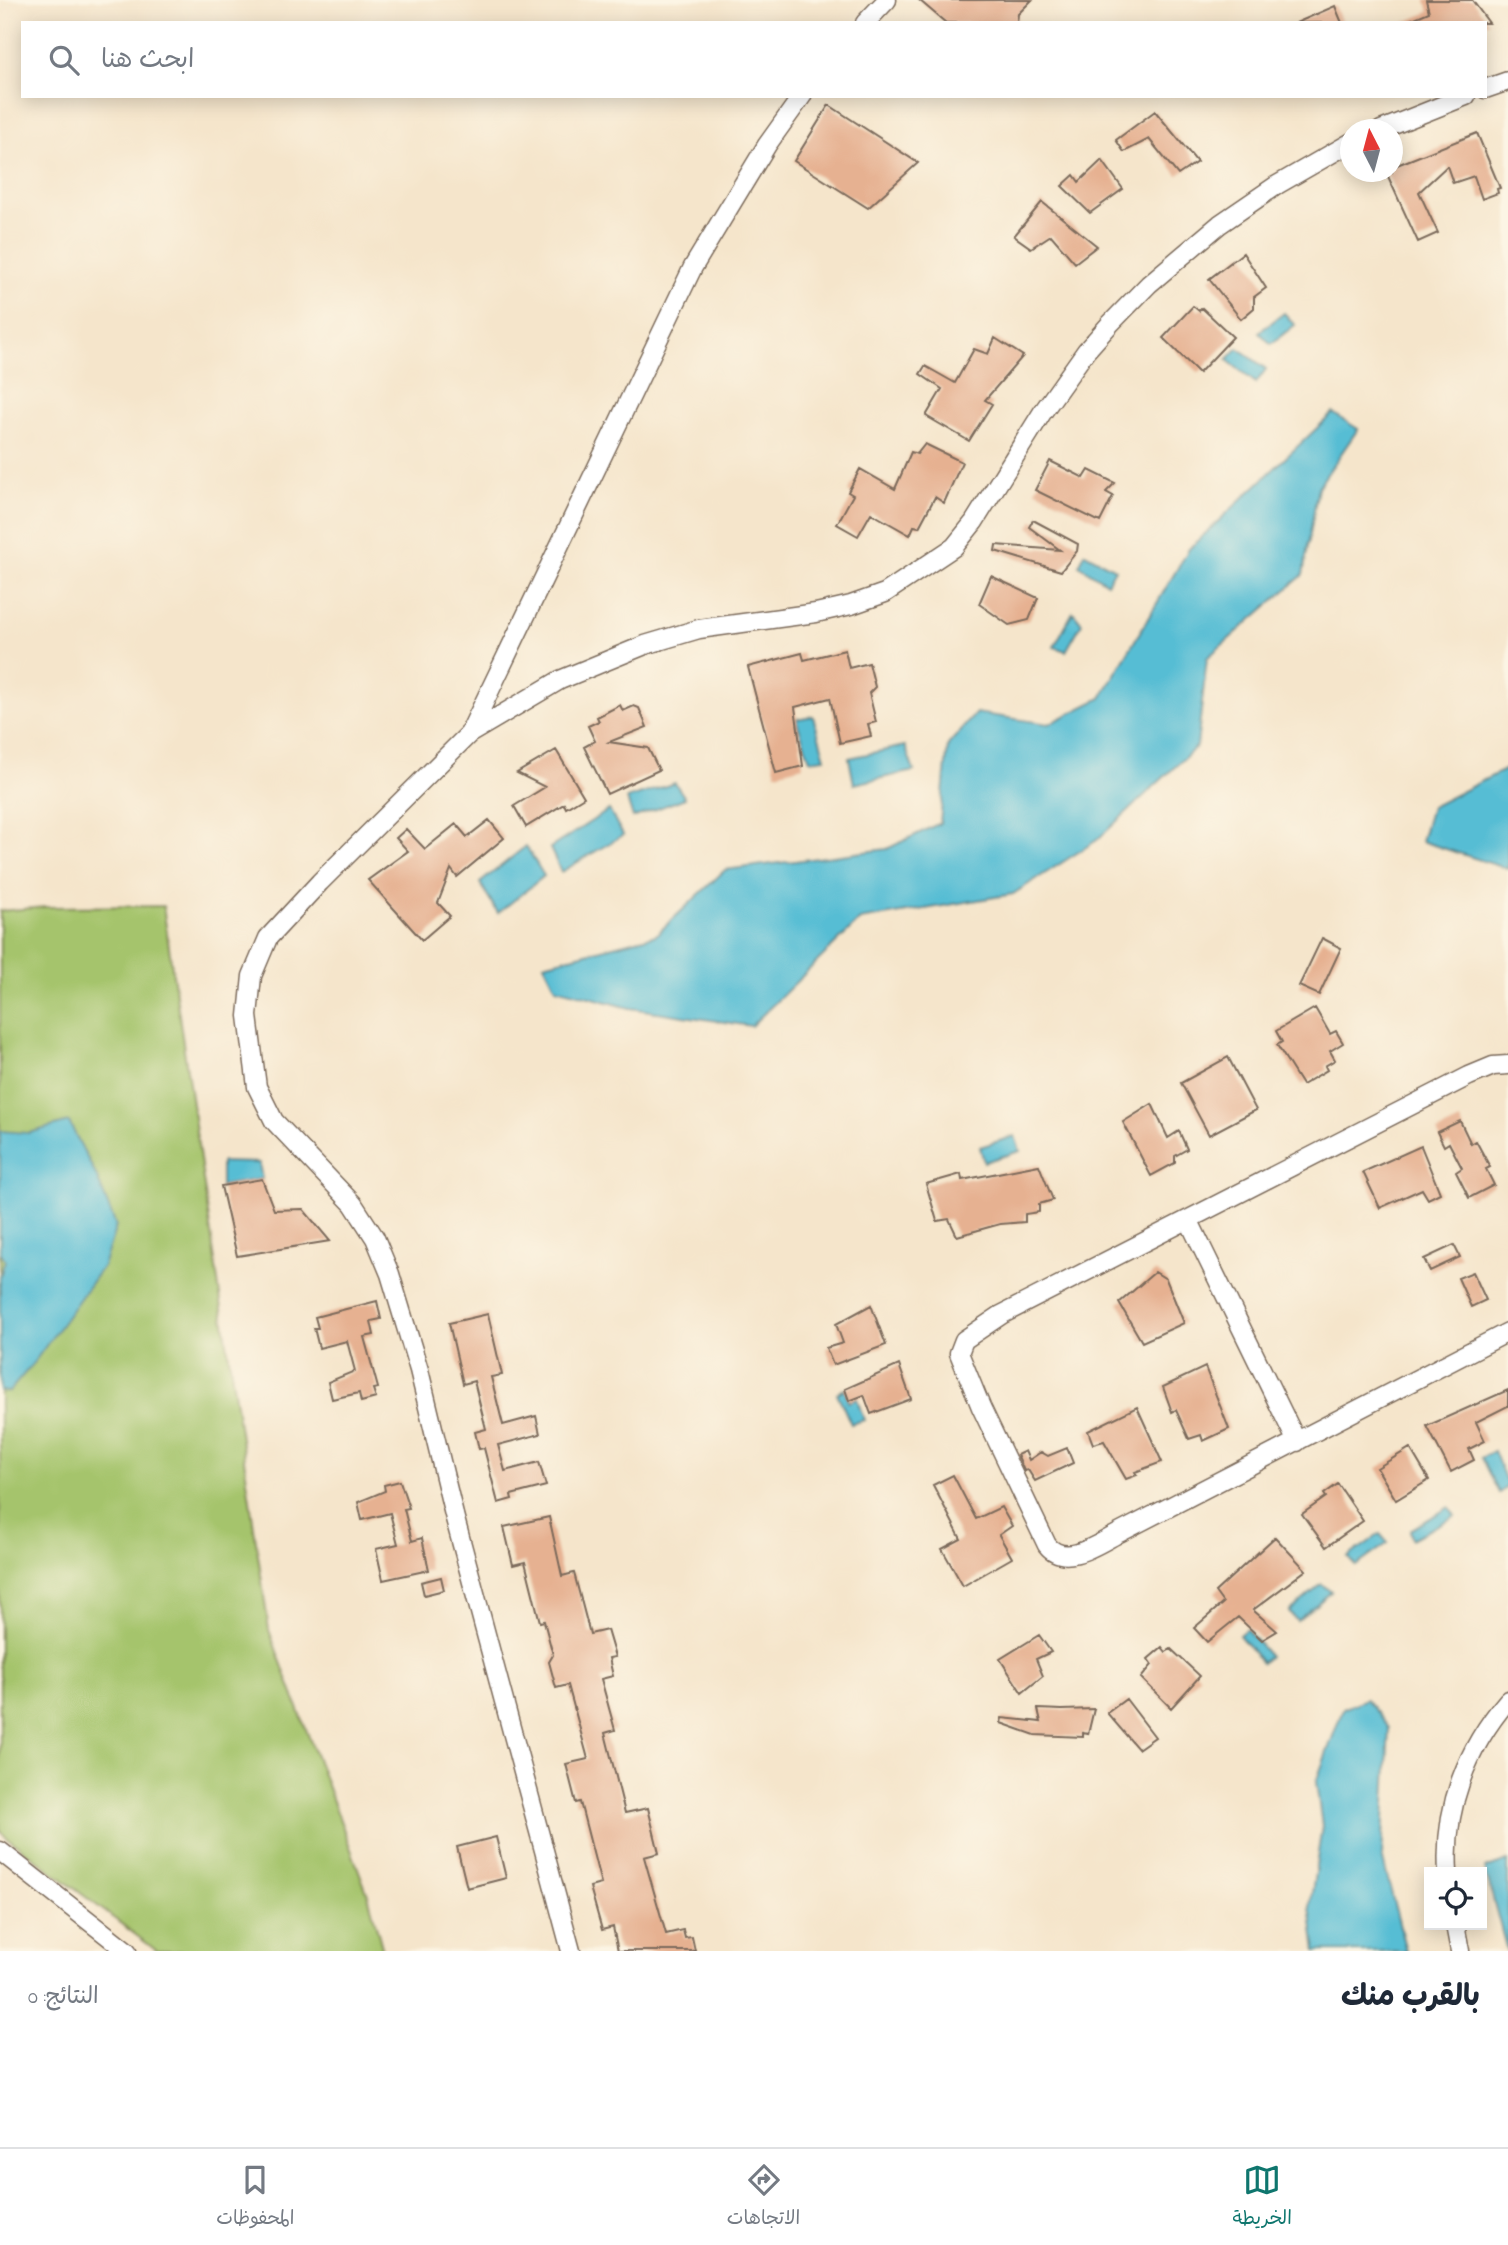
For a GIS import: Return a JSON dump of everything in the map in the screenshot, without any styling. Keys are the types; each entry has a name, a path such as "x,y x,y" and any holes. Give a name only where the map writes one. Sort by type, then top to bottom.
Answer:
{"street":[{"path":"867,21 887,0"},
{"path":"1487,88 1508,81"},
{"path":"469,734 693,267 766,145 801,98"},
{"path":"1403,121 1461,98"},
{"path":"571,1951 454,1515 419,1370 390,1274 375,1238 353,1204 274,1121 257,1087 248,1016 252,976 268,938 320,882 469,734 560,680 645,645 699,629 816,613 851,605 885,593 954,547 974,522 1042,413 1086,351 1129,304 1220,224 1277,185 1340,149"},
{"path":"1508,1065 1493,1066 1469,1076 1001,1315 976,1330 960,1346 959,1353 981,1407 1047,1545 1061,1556 1085,1550 1508,1332"},
{"path":"1189,1221 1297,1442"},
{"path":"1448,1867 1452,1804 1467,1764 1490,1722 1508,1700"},
{"path":"0,1851 127,1951"},
{"path":"1456,1930 1460,1951"}],"green space":[{"path":"163,906 269,1630 368,1895 383,1951 157,1951 0,1832 0,911 45,907"}],"water":[{"path":"1284,313 1295,325 1271,344 1259,332"},
{"path":"1238,348 1266,369 1256,383 1227,360"},
{"path":"1333,413 1358,429 1318,487 1303,575 1207,658 1197,746 1097,840 1013,894 860,920 751,1026 630,1008 556,988 544,964 656,935 725,870 887,849 940,823 948,745 976,713 1049,724 1101,698 1189,549"},
{"path":"1085,553 1115,569 1107,583 1079,565"},
{"path":"1073,612 1082,623 1066,651 1054,647"},
{"path":"813,716 825,758 810,760 796,719"},
{"path":"905,746 914,771 854,784 849,758"},
{"path":"1508,768 1508,869 1421,841 1431,807"},
{"path":"675,783 685,798 633,818 627,799"},
{"path":"609,810 623,835 561,872 550,848"},
{"path":"526,846 544,876 498,913 480,883"},
{"path":"69,1122 96,1175 116,1226 103,1266 35,1361 9,1392 0,1391 0,1276 5,1260 0,1251 0,1131 29,1133"},
{"path":"1015,1136 1020,1151 984,1162 980,1147"},
{"path":"221,1162 259,1163 262,1179 221,1186"},
{"path":"845,1389 848,1402 857,1399 864,1420 851,1424 837,1393"},
{"path":"1494,1451 1508,1486 1499,1493 1481,1458"},
{"path":"1449,1507 1455,1516 1412,1539 1410,1530"},
{"path":"1380,1534 1388,1543 1356,1566 1348,1557"},
{"path":"1322,1584 1331,1592 1297,1621 1289,1612"},
{"path":"1246,1629 1269,1656 1262,1663 1239,1635"},
{"path":"1366,1699 1389,1728 1382,1856 1406,1951 1316,1951 1310,1907 1322,1826 1316,1782 1343,1709"},
{"path":"1508,1861 1508,1951 1487,1876 1487,1868"}],"building":[{"path":"919,0 1032,0 1018,14 1017,21 944,21"},
{"path":"1426,0 1472,0 1489,23 1408,21 1429,12"},
{"path":"1335,6 1341,21 1301,21"},
{"path":"829,105 918,163 868,208 794,161"},
{"path":"1155,111 1197,162 1178,175 1149,139 1124,152 1116,140"},
{"path":"1477,133 1500,188 1497,189 1498,193 1482,199 1474,176 1453,183 1447,166 1419,192 1438,233 1418,242 1391,182 1403,182 1403,163"},
{"path":"1102,160 1123,189 1090,213 1062,186 1074,175 1079,182"},
{"path":"1042,202 1097,246 1075,263 1051,235 1031,248 1014,236"},
{"path":"1243,253 1266,288 1254,297 1254,308 1241,319 1209,279"},
{"path":"1193,306 1199,311 1202,308 1233,337 1199,373 1163,338"},
{"path":"995,338 1023,356 985,400 992,404 969,441 926,416 942,389 920,374 925,366 955,383 974,349 988,354"},
{"path":"925,444 962,462 944,503 935,497 919,527 914,526 910,535 871,513 858,536 837,524 853,495 848,492 860,469 895,489 911,452 917,454"},
{"path":"1050,461 1084,478 1089,470 1115,483 1106,492 1113,496 1100,522 1035,490"},
{"path":"1033,520 1078,544 1077,551 1061,571 995,551 996,545 1060,550 1029,527"},
{"path":"991,576 1038,598 1029,620 1009,625 979,604"},
{"path":"845,650 849,668 869,663 875,687 869,693 876,722 868,724 871,736 840,743 830,698 795,707 803,766 776,773 748,667 802,653 804,660"},
{"path":"620,705 623,711 634,706 639,708 647,727 609,742 648,748 659,770 607,794 584,747 595,741 588,726 599,721 597,717"},
{"path":"556,750 584,797 566,808 564,804 526,827 514,806 545,787 517,773"},
{"path":"489,820 504,838 457,877 451,869 438,903 450,916 422,940 368,880 408,851 396,838 406,829 425,849 456,824 467,837"},
{"path":"1322,938 1341,948 1319,995 1299,986"},
{"path":"1315,1008 1330,1034 1336,1031 1343,1043 1330,1051 1335,1060 1325,1066 1327,1070 1302,1085 1277,1045 1282,1042 1276,1031"},
{"path":"1228,1057 1256,1110 1209,1135 1181,1083"},
{"path":"1152,1104 1168,1138 1179,1131 1187,1149 1175,1156 1175,1163 1151,1176 1123,1122"},
{"path":"1460,1121 1471,1144 1476,1141 1490,1167 1486,1169 1494,1185 1469,1198 1456,1172 1462,1168 1449,1143 1444,1146 1437,1132"},
{"path":"1421,1146 1440,1193 1428,1199 1422,1189 1380,1208 1363,1172"},
{"path":"1039,1165 1053,1200 1039,1204 1039,1212 1025,1214 1025,1222 1000,1224 957,1236 949,1219 937,1221 926,1184 961,1174 962,1180"},
{"path":"262,1179 274,1210 303,1209 330,1241 237,1256 221,1186"},
{"path":"1454,1245 1460,1257 1430,1271 1424,1259"},
{"path":"1155,1272 1166,1279 1184,1323 1142,1342 1119,1303"},
{"path":"1473,1272 1486,1300 1471,1307 1458,1278"},
{"path":"377,1301 381,1319 371,1321 374,1335 364,1337 378,1388 373,1389 376,1398 361,1402 359,1393 332,1399 328,1382 355,1371 347,1341 319,1348 314,1328 318,1328 315,1317"},
{"path":"871,1305 886,1345 833,1365 826,1348 843,1343 836,1324"},
{"path":"488,1314 502,1375 491,1377 503,1425 536,1416 540,1434 498,1445 505,1471 539,1462 546,1486 511,1495 512,1499 498,1503 484,1448 479,1449 475,1432 486,1429 474,1381 463,1384 449,1323"},
{"path":"899,1365 911,1399 871,1414 864,1395 849,1401 845,1389"},
{"path":"1205,1367 1229,1429 1203,1441 1201,1435 1189,1439 1176,1410 1172,1412 1163,1387"},
{"path":"1508,1390 1508,1406 1476,1422 1485,1441 1469,1449 1474,1460 1451,1472 1427,1426"},
{"path":"1137,1407 1162,1462 1135,1472 1137,1475 1126,1479 1104,1441 1093,1444 1088,1431"},
{"path":"1067,1448 1073,1463 1035,1481 1028,1470 1024,1471 1017,1455 1025,1451 1029,1460 1041,1452 1048,1456"},
{"path":"1410,1448 1429,1480 1396,1500 1377,1468"},
{"path":"953,1475 976,1519 1001,1507 1012,1526 999,1535 1012,1558 963,1586 942,1549 961,1539 933,1485"},
{"path":"400,1481 409,1508 404,1509 412,1541 422,1538 429,1570 383,1580 376,1549 398,1544 390,1513 362,1520 358,1502 385,1491 384,1485"},
{"path":"1338,1484 1363,1521 1326,1547 1302,1514 1326,1497 1324,1494"},
{"path":"549,1517 562,1576 574,1573 590,1634 607,1630 615,1657 609,1658 613,1676 601,1679 615,1730 605,1733 625,1813 648,1808 659,1853 644,1857 666,1934 683,1930 685,1938 692,1937 695,1951 618,1951 613,1927 602,1930 590,1887 601,1884 580,1802 576,1803 566,1764 588,1759 568,1685 556,1688 549,1662 553,1655 544,1621 540,1622 525,1562 513,1565 504,1527"},
{"path":"1275,1537 1306,1570 1253,1610 1277,1631 1262,1640 1238,1617 1207,1642 1194,1628 1223,1603 1215,1592"},
{"path":"441,1577 444,1590 424,1595 421,1582"},
{"path":"1039,1635 1051,1652 1036,1659 1043,1676 1022,1693 1000,1659"},
{"path":"1162,1647 1166,1652 1171,1649 1200,1676 1171,1708 1141,1678 1152,1665 1148,1659"},
{"path":"1126,1699 1155,1737 1138,1749 1107,1713"},
{"path":"1038,1709 1094,1709 1088,1734 1083,1733 1083,1737 1035,1735 1001,1723 1002,1718 1041,1722"},
{"path":"496,1837 506,1878 467,1888 457,1847"}]}
